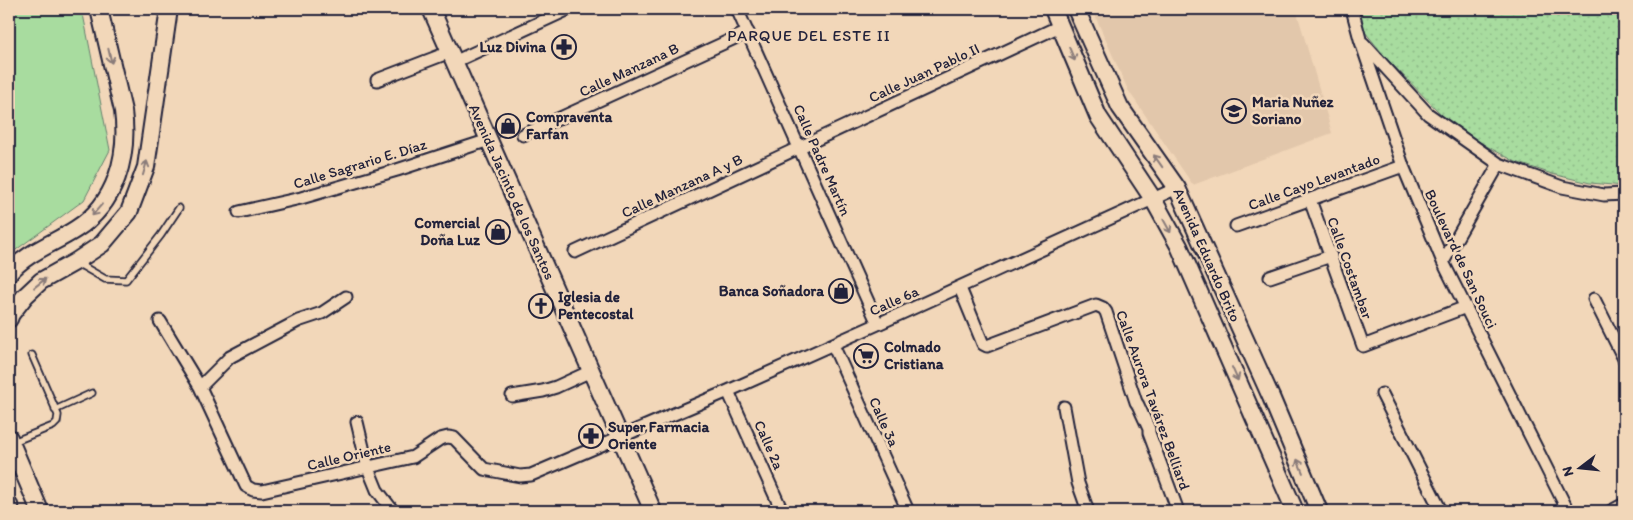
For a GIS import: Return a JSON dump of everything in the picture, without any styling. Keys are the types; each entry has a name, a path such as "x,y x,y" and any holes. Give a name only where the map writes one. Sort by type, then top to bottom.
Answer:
{"street":[{"path":"9,273 28,256 76,229 88,220 100,208 112,189 120,170 125,147 123,111 99,9"},
{"path":"9,319 25,296 41,280 75,262 102,244 129,212 146,167 169,9"},
{"name":"Avenida Jacinto de los Santos","path":"432,9 619,436 654,511"},
{"path":"377,80 452,57 544,14 569,9"},
{"name":"Calle Padre Martín","path":"737,9 878,324"},
{"name":"Avenida Eduardo Brito","path":"1053,9 1098,116 1153,199 1179,246 1295,511"},
{"name":"Avenida Eduardo Brito","path":"1076,9 1120,107 1177,188 1320,511"},
{"name":"Boulevard de San Souci","path":"1352,9 1360,39 1403,166 1444,262 1568,511"},
{"name":"Calle Juan Pablo II","path":"800,148 1060,26"},
{"name":"Calle Manzana B","path":"523,135 748,32"},
{"path":"1360,39 1428,114 1500,164 1562,187 1604,195 1624,194"},
{"name":"Calle Sagrario E. Díaz","path":"239,212 311,196 489,140"},
{"name":"Calle Manzana A y B","path":"576,252 800,148"},
{"path":"1444,262 1500,164"},
{"name":"Calle Cayo Levantado","path":"1236,226 1403,166"},
{"name":"Calle 6a","path":"619,436 728,391 960,288 1177,188"},
{"name":"Calle Costambar","path":"1310,200 1363,346 1466,307"},
{"path":"1270,277 1330,256"},
{"name":"Calle Aurora Tavárez Belliard","path":"960,288 983,344 987,346 1096,305 1103,308 1106,312 1136,402 1149,430 1178,511"},
{"path":"200,387 230,358 298,321 322,313 346,297"},
{"path":"1594,299 1624,359"},
{"name":"Calle Oriente","path":"160,321 200,387 246,486 253,490 262,491 413,457 440,439 448,437 454,438 484,468 520,476 530,475 619,436"},
{"name":"Calle 3a","path":"833,344 908,511"},
{"path":"512,396 550,389 591,372"},
{"name":"Calle 2a","path":"728,391 782,511"},
{"path":"1382,394 1441,511"},
{"path":"1064,407 1078,483 1088,511"},
{"path":"357,422 368,468 377,490 394,511"},
{"path":"10,440 35,510"},
{"path":"1611,511 1624,504"},
{"path":"9,505 12,511"}],"lane":[{"path":"75,262 106,279 126,280 161,235 179,208"},
{"path":"10,440 53,426 58,415 32,355"},
{"path":"55,410 92,392"}],"shaded area":[{"name":"Maria Nuñez Soriano","path":"1092,9 1296,9 1332,133 1193,185 1128,90"}],"green space":[{"path":"9,9 82,9 110,150 84,200 9,255"},
{"path":"1360,9 1624,9 1624,186 1590,183 1552,174 1516,162 1479,142 1445,118 1386,58 1365,32"}],"place":[{"name":"Luz Divina","path":"564,47"},
{"name":"Maria Nuñez Soriano","path":"1234,111"},
{"name":"Compraventa Farfan","path":"508,126"},
{"name":"Comercial Doña Luz","path":"498,232"},
{"name":"Banca Soñadora","path":"841,291"},
{"name":"Iglesia de Pentecostal","path":"541,306"},
{"name":"Colmado Cristiana","path":"866,356"},
{"name":"Super Farmacia Oriente","path":"591,436"}],"district":[{"name":"PARQUE DEL ESTE II","path":"809,35"}]}
